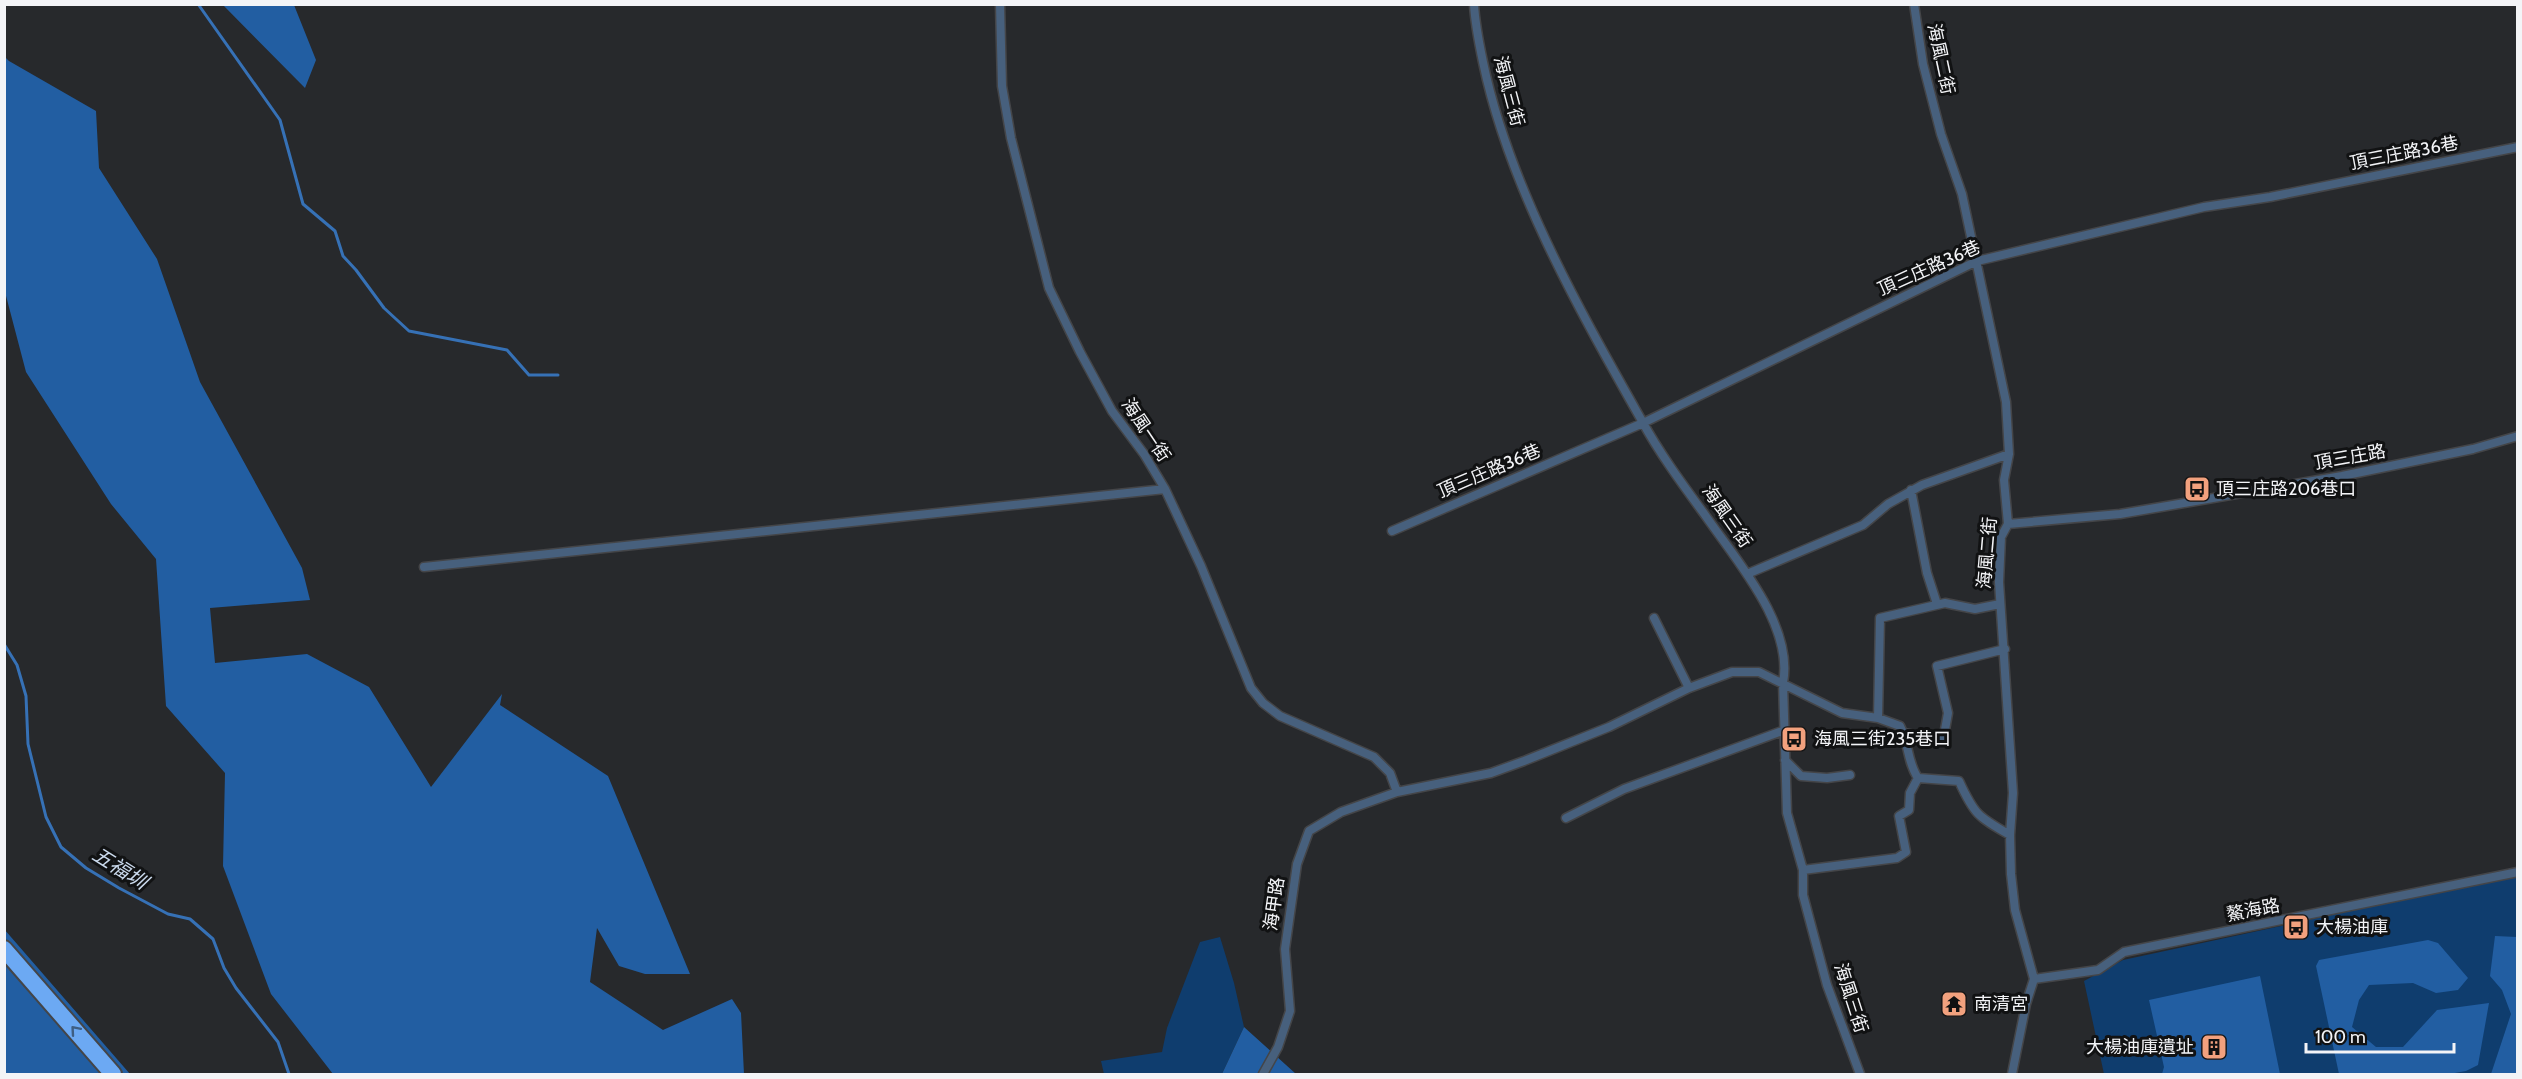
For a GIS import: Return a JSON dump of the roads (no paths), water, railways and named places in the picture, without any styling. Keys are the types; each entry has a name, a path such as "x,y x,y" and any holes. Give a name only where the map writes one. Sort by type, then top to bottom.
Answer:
{"highway":[{"path":"4,949 114,1074"}],"street":[{"name":"海風一街","path":"1000,4 1002,86 1011,138 1049,288 1080,352 1112,411 1144,454 1165,489 1201,566 1251,688 1263,703 1280,716 1374,757 1390,773 1397,792"},
{"name":"海風三街","path":"1474,4 1474,20 1492,104 1516,173 1563,274 1643,423 1704,514 1748,574 1774,622 1785,670 1783,683 1787,813 1803,870 1803,895 1827,985 1860,1074"},
{"name":"海風二街","path":"1914,4 1923,64 1941,134 1962,194 2006,402 2009,454 2004,480 2008,524 2001,537 2000,604 2005,649 2013,793 2010,835 2011,874 2015,910 2034,979"},
{"name":"頂三庄路36巷","path":"1392,531 1643,423 1977,261 2204,207 2282,195 2517,147"},
{"name":"頂三庄路","path":"2008,524 2120,514 2342,476 2473,449 2517,436"},
{"path":"1748,574 1863,525 1888,504 1911,490 2009,454"},
{"path":"424,567 1165,489"},
{"path":"1911,490 1927,573 1937,604"},
{"path":"1918,778 1911,768 1904,733 1900,726 1878,718 1880,618 1945,603 1975,609 2000,604"},
{"path":"1654,618 1689,688"},
{"path":"1904,733 1942,741 1948,713 1937,666 2005,649"},
{"name":"海甲路","path":"1263,1074 1278,1047 1290,1011 1285,949 1297,864 1309,831 1341,812 1397,792 1491,773 1610,727 1689,688 1732,672 1759,672 1842,713 1878,718"},
{"path":"1566,818 1624,789 1785,730"},
{"path":"1785,760 1801,776 1827,778 1850,775"},
{"path":"1918,778 1959,781 1972,809 1982,820 2010,835"},
{"path":"1803,870 1897,858 1906,852 1899,816 1909,810 1910,794 1918,778"},
{"name":"鰲海路","path":"2034,979 2098,970 2124,952 2517,872"},
{"path":"2012,1074 2026,1004 2034,979"}],"waterway":[{"path":"198,4 280,120 303,204 335,231 343,256 384,308 409,331 507,350 529,375 558,375"},
{"name":"五福圳","path":"4,644 17,665 26,696 28,744 46,817 61,847 86,868 119,888 168,914 190,919 213,939 224,968 236,988 278,1042 289,1074"}],"place":[{"name":"頂三庄路206巷口","path":"2197,489"},
{"name":"海風三街235巷口","path":"1794,739"},
{"name":"大楊油庫","path":"2296,927"},
{"name":"南清宮","path":"1954,1004"},
{"name":"大楊油庫遺址","path":"2214,1047"}]}
